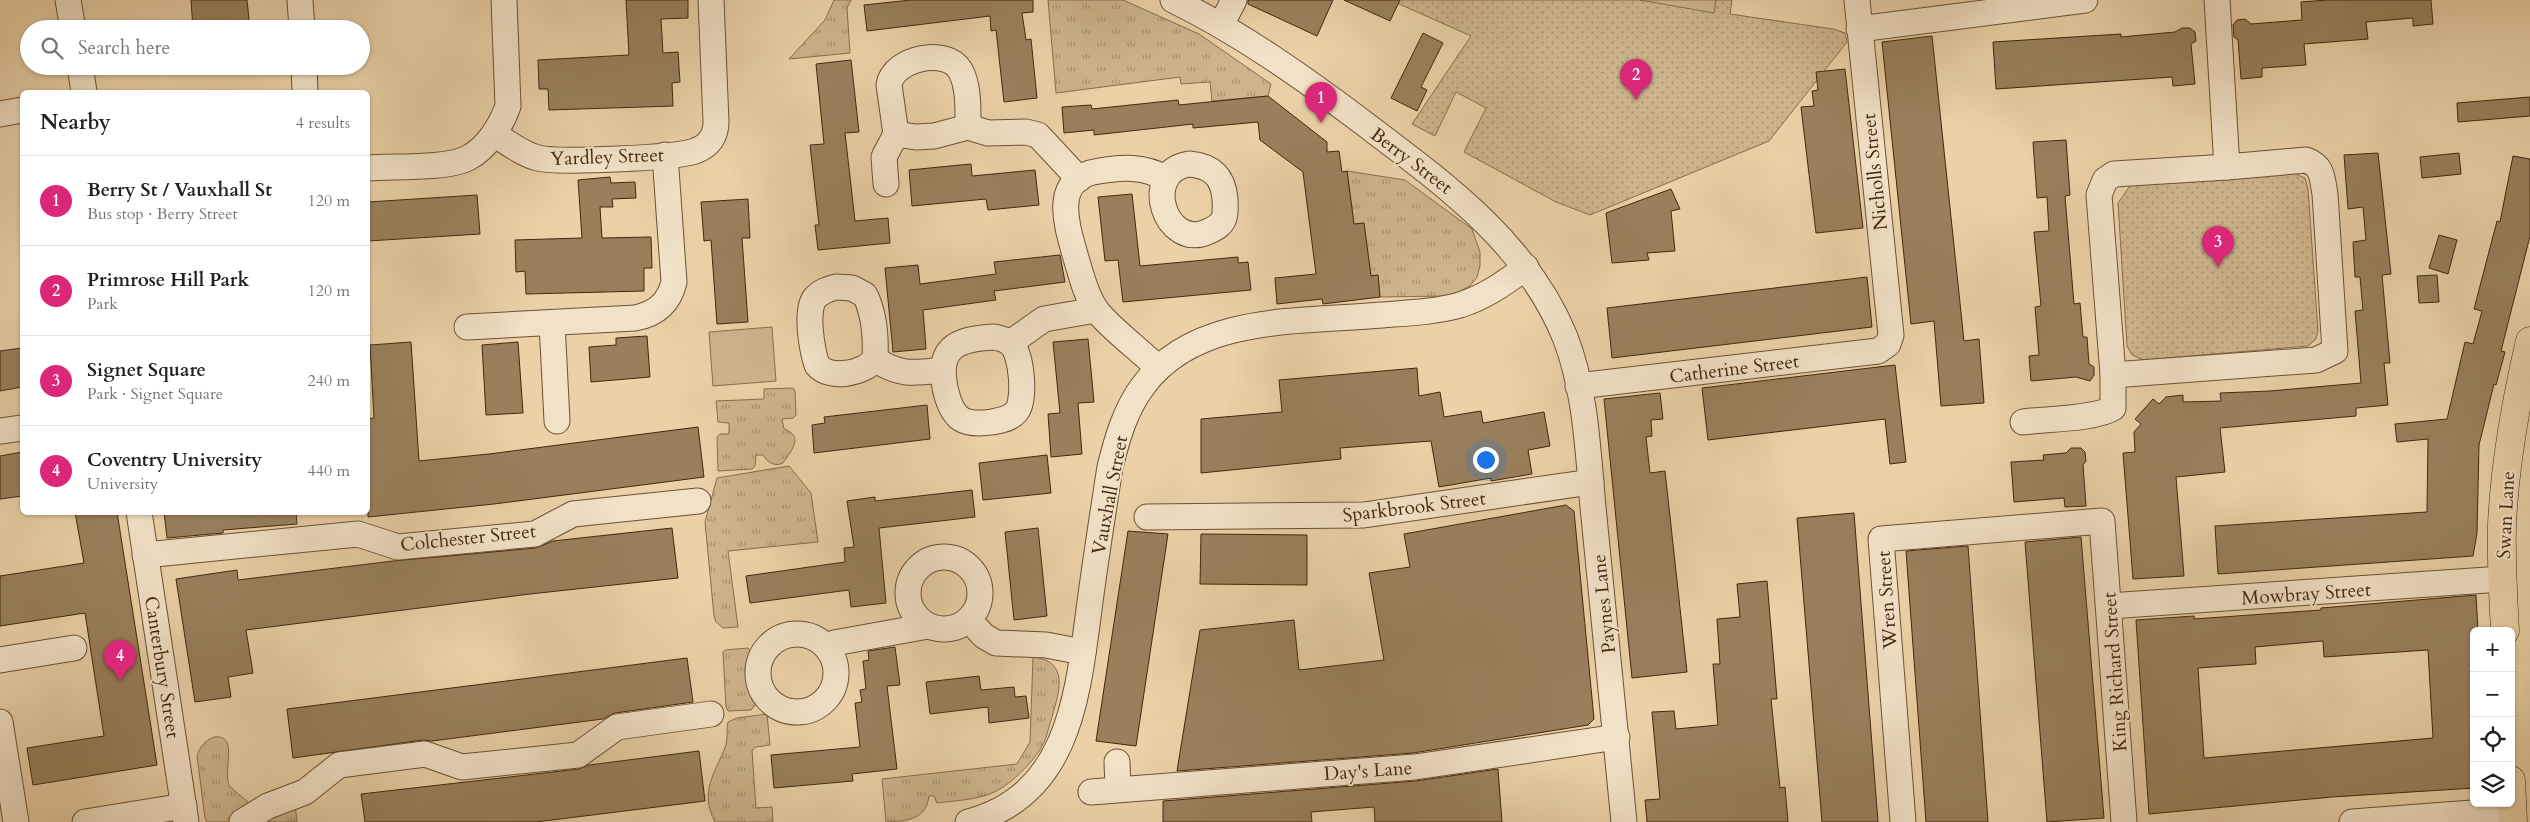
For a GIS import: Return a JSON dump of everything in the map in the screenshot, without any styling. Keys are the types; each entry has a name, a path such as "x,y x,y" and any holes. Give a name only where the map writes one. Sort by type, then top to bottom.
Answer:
{"main road":[{"name":"Swan Lane","path":"2505,627 2502,525 2507,466 2515,405 2530,341"}],"street":[{"path":"68,0 71,20"},
{"path":"300,0 301,20"},
{"path":"370,168 450,163 468,158 494,134 502,123 508,106 504,0"},
{"name":"Yardley Street","path":"494,134 524,153 548,160 665,155 696,150 710,142 714,136 716,122 711,0"},
{"name":"Berry Street","path":"1173,0 1221,25 1291,69 1457,195 1489,225 1526,268 1551,306 1565,338 1578,386"},
{"path":"1221,25 1234,0"},
{"name":"Nicholls Street","path":"1856,0 1891,335 1888,344"},
{"path":"1859,29 2085,0"},
{"path":"2212,0 2217,0 2227,167"},
{"path":"886,184 884,157 896,134 889,85 894,71 903,64 935,58 950,61 960,68 964,78 968,127"},
{"path":"81,75 84,90"},
{"path":"304,75 305,90"},
{"path":"0,114 20,110"},
{"path":"896,134 924,136 968,127 988,133 1026,132 1038,135 1079,179"},
{"path":"467,327 643,317 654,312 668,298 674,274 665,155"},
{"path":"2023,422 2106,412 2113,408 2113,375 2099,195 2104,180 2114,174 2306,160 2316,164 2321,172 2325,194 2335,351 2316,360 2113,375"},
{"path":"1158,368 1096,310 1082,279 1065,219 1066,195 1079,179 1093,172 1122,168 1153,171 1165,178"},
{"name":"Vauxhall Street","path":"968,822 989,815 1022,796 1049,764 1069,724 1083,652 1110,467 1118,437 1142,387 1158,368 1182,350 1204,339 1237,330 1274,324 1430,312 1461,305 1490,293 1526,268"},
{"path":"1010,342 1044,319 1096,310"},
{"path":"552,323 557,421"},
{"path":"994,337 1010,342 1016,351 1019,361 1023,396 1017,411 1005,420 971,424 956,416 948,400 942,370 948,352 959,342 994,337"},
{"name":"Catherine Street","path":"1578,386 1878,351 1888,344"},
{"path":"875,360 896,372 942,370"},
{"name":"Paynes Lane","path":"1578,386 1591,482 1624,822"},
{"path":"0,431 20,428"},
{"name":"Sparkbrook Street","path":"1147,517 1364,515 1591,482"},
{"name":"Colchester Street","path":"145,555 358,534 398,547 535,534 573,514 698,501"},
{"name":"Canterbury Street","path":"139,515 185,814"},
{"name":"King Richard Street","path":"2102,521 2124,822"},
{"name":"Wren Street","path":"1903,822 1881,539 2102,521"},
{"path":"831,646 928,626 948,629 958,627 969,620 978,605 980,594 978,582 966,564 944,557 922,564 914,573 908,591 913,612 928,626"},
{"name":"Mowbray Street","path":"2109,606 2502,579"},
{"path":"969,620 984,636 996,643 1046,645 1083,652"},
{"path":"0,660 74,648"},
{"path":"242,822 268,806 305,792 339,764 425,754 462,767 578,755 618,727 711,714"},
{"path":"1,734 16,822"},
{"name":"Day's Lane","path":"1090,792 1118,788 1415,767 1617,736"},
{"path":"1117,762 1118,788"},
{"path":"84,822 185,814"},
{"path":"2352,822 2513,816"}],"green space":[{"path":"834,0 851,0 847,8 850,53 789,59 825,20"},
{"path":"1048,0 1123,0 1199,34 1271,84 1268,96 1212,101 1210,82 1181,84 1180,77 1056,93"},
{"path":"1390,0 1732,0 1730,14 1833,29 1845,33 1847,42 1769,141 1590,215 1556,202 1464,152 1486,108 1456,92 1435,136 1412,124 1471,36"},
{"path":"1640,0 1716,0 1714,13"},
{"path":"1347,171 1405,180 1472,229 1480,252 1480,266 1477,277 1470,286 1446,296 1380,297 1378,276 1371,276 1354,224"},
{"path":"2293,173 2305,178 2308,189 2318,331 2316,339 2308,346 2143,360 2132,355 2127,346 2118,203 2132,183"},
{"path":"772,327 776,381 713,386 709,332"},
{"path":"793,388 795,391 796,415 793,418 782,419 784,429 794,435 795,439 793,448 783,463 774,464 769,462 763,455 756,455 755,466 752,469 718,471 717,437 720,434 729,434 729,423 718,422 716,401 764,399 764,389"},
{"path":"789,466 811,493 818,542 728,551 738,627 723,628 716,622 714,616 705,522 717,478"},
{"path":"748,648 751,652 755,705 751,710 728,711 726,707 723,652 725,650"},
{"path":"1033,657 1045,660 1053,665 1057,671 1059,688 1055,707 1041,748 1021,773 996,791 972,799 937,803 934,796 929,796 927,804 920,815 908,820 886,822 882,779 1017,764 1030,742"},
{"path":"767,714 770,745 756,747 752,750 756,808 772,807 773,822 715,822 708,801 710,783 726,745 728,722 737,718"},
{"path":"214,737 222,738 228,746 229,786 249,803 250,807 231,822 207,822 205,818 197,756 203,744"},
{"path":"295,804 297,822 255,822"}],"building":[{"path":"191,0 247,0 249,20 192,20"},
{"path":"626,0 688,0 688,18 661,19 663,53 678,52 680,82 672,83 673,106 549,110 548,89 539,89 538,60 629,55"},
{"path":"911,0 1033,0 1033,12 1022,13 1026,40 1031,39 1037,98 1004,102 996,30 991,31 990,16 867,31 864,5"},
{"path":"1248,0 1333,0 1317,36 1248,4"},
{"path":"1344,0 1400,0 1390,21"},
{"path":"2327,0 2431,0 2433,24 2413,26 2413,18 2366,22 2368,39 2304,44 2306,65 2262,68 2262,77 2241,79 2238,40 2234,37 2233,25 2237,20 2245,19 2251,24 2302,20 2301,2"},
{"path":"2182,28 2190,28 2195,32 2196,41 2191,44 2195,84 2173,86 2172,77 1996,89 1993,42 2121,34 2121,37 2175,32"},
{"path":"1423,33 1443,43 1421,87 1427,90 1417,111 1391,98"},
{"path":"1932,36 1964,341 1979,339 1984,403 1941,406 1934,321 1911,324 1882,42"},
{"path":"851,60 859,132 845,133 855,221 888,218 890,243 818,250 815,225 819,225 810,145 824,144 816,64"},
{"path":"1845,69 1863,228 1816,233 1801,107 1814,106 1812,91 1818,90 1816,72"},
{"path":"1268,96 1327,142 1327,152 1339,151 1342,172 1347,171 1354,224 1364,223 1371,276 1378,275 1380,297 1323,304 1322,299 1277,304 1275,278 1316,274 1303,172 1260,140 1258,122 1193,128 1193,124 1094,135 1094,130 1064,133 1062,107 1091,105 1092,109 1178,100 1179,105"},
{"path":"2530,97 2530,116 2458,122 2457,103"},
{"path":"2066,140 2070,195 2065,196 2074,304 2080,303 2083,337 2087,337 2089,364 2094,367 2094,375 2090,381 2076,377 2031,381 2029,356 2039,355 2035,307 2041,306 2034,232 2049,231 2047,197 2037,198 2033,142"},
{"path":"2378,153 2391,274 2382,275 2390,363 2384,363 2388,405 2356,408 2356,416 2220,428 2225,472 2176,477 2184,576 2133,579 2123,453 2135,452 2134,432 2141,424 2135,419 2153,399 2159,404 2166,397 2183,395 2183,402 2221,401 2220,393 2270,391 2361,383 2355,311 2363,310 2360,277 2355,277 2353,242 2366,240 2363,207 2348,209 2344,155"},
{"path":"2459,153 2461,174 2422,178 2420,157"},
{"path":"2513,156 2530,159 2530,236 2501,351 2505,352 2496,385 2494,384 2479,445 2477,533 2473,556 2218,574 2215,526 2427,512 2428,439 2397,442 2395,424 2447,419 2465,342 2473,344 2482,311 2474,309 2497,221 2500,222"},
{"path":"971,164 972,176 1035,170 1039,205 988,210 986,199 912,206 909,170"},
{"path":"610,177 611,183 635,182 636,198 612,199 613,207 600,207 602,238 651,237 652,268 644,268 644,291 526,294 525,271 516,272 515,240 582,238 578,180"},
{"path":"1671,189 1680,209 1671,211 1675,251 1647,253 1649,260 1612,263 1606,213"},
{"path":"1132,194 1140,266 1238,257 1238,263 1248,262 1251,290 1123,302 1118,260 1105,261 1098,197"},
{"path":"477,195 480,234 370,241 370,202"},
{"path":"748,199 750,238 742,238 748,322 717,324 711,240 704,241 701,202"},
{"path":"2439,235 2457,240 2448,274 2429,268"},
{"path":"1060,255 1065,282 994,291 996,300 923,310 926,349 893,352 885,268 918,265 920,284 996,274 994,262"},
{"path":"2437,275 2439,302 2419,303 2417,276"},
{"path":"1867,277 1872,327 1612,358 1607,308"},
{"path":"647,336 650,377 591,382 589,347 616,345 616,338"},
{"path":"1088,339 1094,402 1078,403 1082,454 1051,457 1048,414 1060,413 1053,342"},
{"path":"411,342 419,461 489,454 698,427 704,477 494,504 368,517 370,515 370,419 374,418 370,345"},
{"path":"518,342 523,413 486,415 482,345"},
{"path":"20,348 20,387 0,391 0,351"},
{"path":"1895,365 1906,462 1890,464 1885,419 1708,440 1702,388"},
{"path":"1417,368 1419,396 1440,392 1444,417 1481,411 1483,423 1544,412 1550,446 1528,450 1532,474 1491,481 1491,478 1439,487 1431,441 1340,448 1341,459 1201,473 1201,419 1282,412 1279,380"},
{"path":"1660,393 1663,419 1651,420 1652,436 1646,437 1650,473 1665,471 1687,672 1632,678 1604,399"},
{"path":"927,405 930,439 814,453 812,425 825,423 824,417"},
{"path":"2071,448 2081,448 2085,452 2086,461 2083,465 2086,506 2065,507 2064,498 2014,502 2011,462 2044,460 2043,455 2066,453"},
{"path":"20,452 20,496 0,499 0,456"},
{"path":"1047,455 1051,493 983,500 979,463"},
{"path":"972,490 975,517 879,528 886,603 851,607 849,590 750,603 746,576 845,562 844,548 854,547 847,501 875,497 875,501"},
{"path":"1566,505 1574,511 1594,719 1588,725 1413,753 1177,771 1200,630 1294,620 1299,670 1384,660 1369,573 1410,567 1404,534"},
{"path":"1854,513 1878,822 1822,822 1797,518"},
{"path":"76,515 117,515 157,765 33,785 27,748 104,736 85,613 0,626 0,576 84,563"},
{"path":"164,515 296,515 297,524 223,530 223,533 167,538"},
{"path":"672,528 678,578 530,594 246,630 253,673 228,677 231,697 195,702 176,579 237,570 238,580 393,561 536,548 553,541"},
{"path":"1038,528 1047,616 1014,620 1005,532"},
{"path":"1128,531 1168,534 1136,746 1096,741"},
{"path":"1201,534 1307,535 1307,585 1200,584"},
{"path":"2081,537 2104,818 2047,822 2025,542"},
{"path":"1968,546 1988,822 1926,822 1906,551"},
{"path":"1767,581 1777,699 1771,699 1780,788 1785,787 1788,822 1647,822 1645,800 1660,799 1652,712 1674,711 1676,729 1718,725 1713,664 1720,664 1717,619 1740,617 1737,584"},
{"path":"2476,595 2478,627 2470,627 2470,788 2332,797 2149,814 2136,620 2194,616 2194,619 2321,610 2321,608","holes":["2323,641 2324,657 2428,650 2433,738 2204,758 2198,668 2256,664 2255,647"]},
{"path":"895,647 900,685 887,686 897,769 852,774 853,781 774,788 771,755 860,747 855,703 862,702 860,690 866,689 863,661 869,660 868,651"},
{"path":"687,658 693,702 615,713 603,719 432,741 423,740 293,758 287,709"},
{"path":"979,676 981,690 1014,687 1015,697 1026,696 1029,718 989,723 988,707 930,714 926,682"},
{"path":"699,751 705,801 536,822 365,822 361,794 579,769 589,765"},
{"path":"1498,769 1502,822 1375,822 1374,807 1311,812 1312,822 1163,822 1163,801 1416,781"}],"place":[{"name":"Primrose Hill Park","path":"1636,100"},
{"name":"Berry St / Vauxhall St","path":"1321,123"},
{"name":"Signet Square","path":"2218,267"},
{"name":"Coventry University","path":"120,681"}]}
